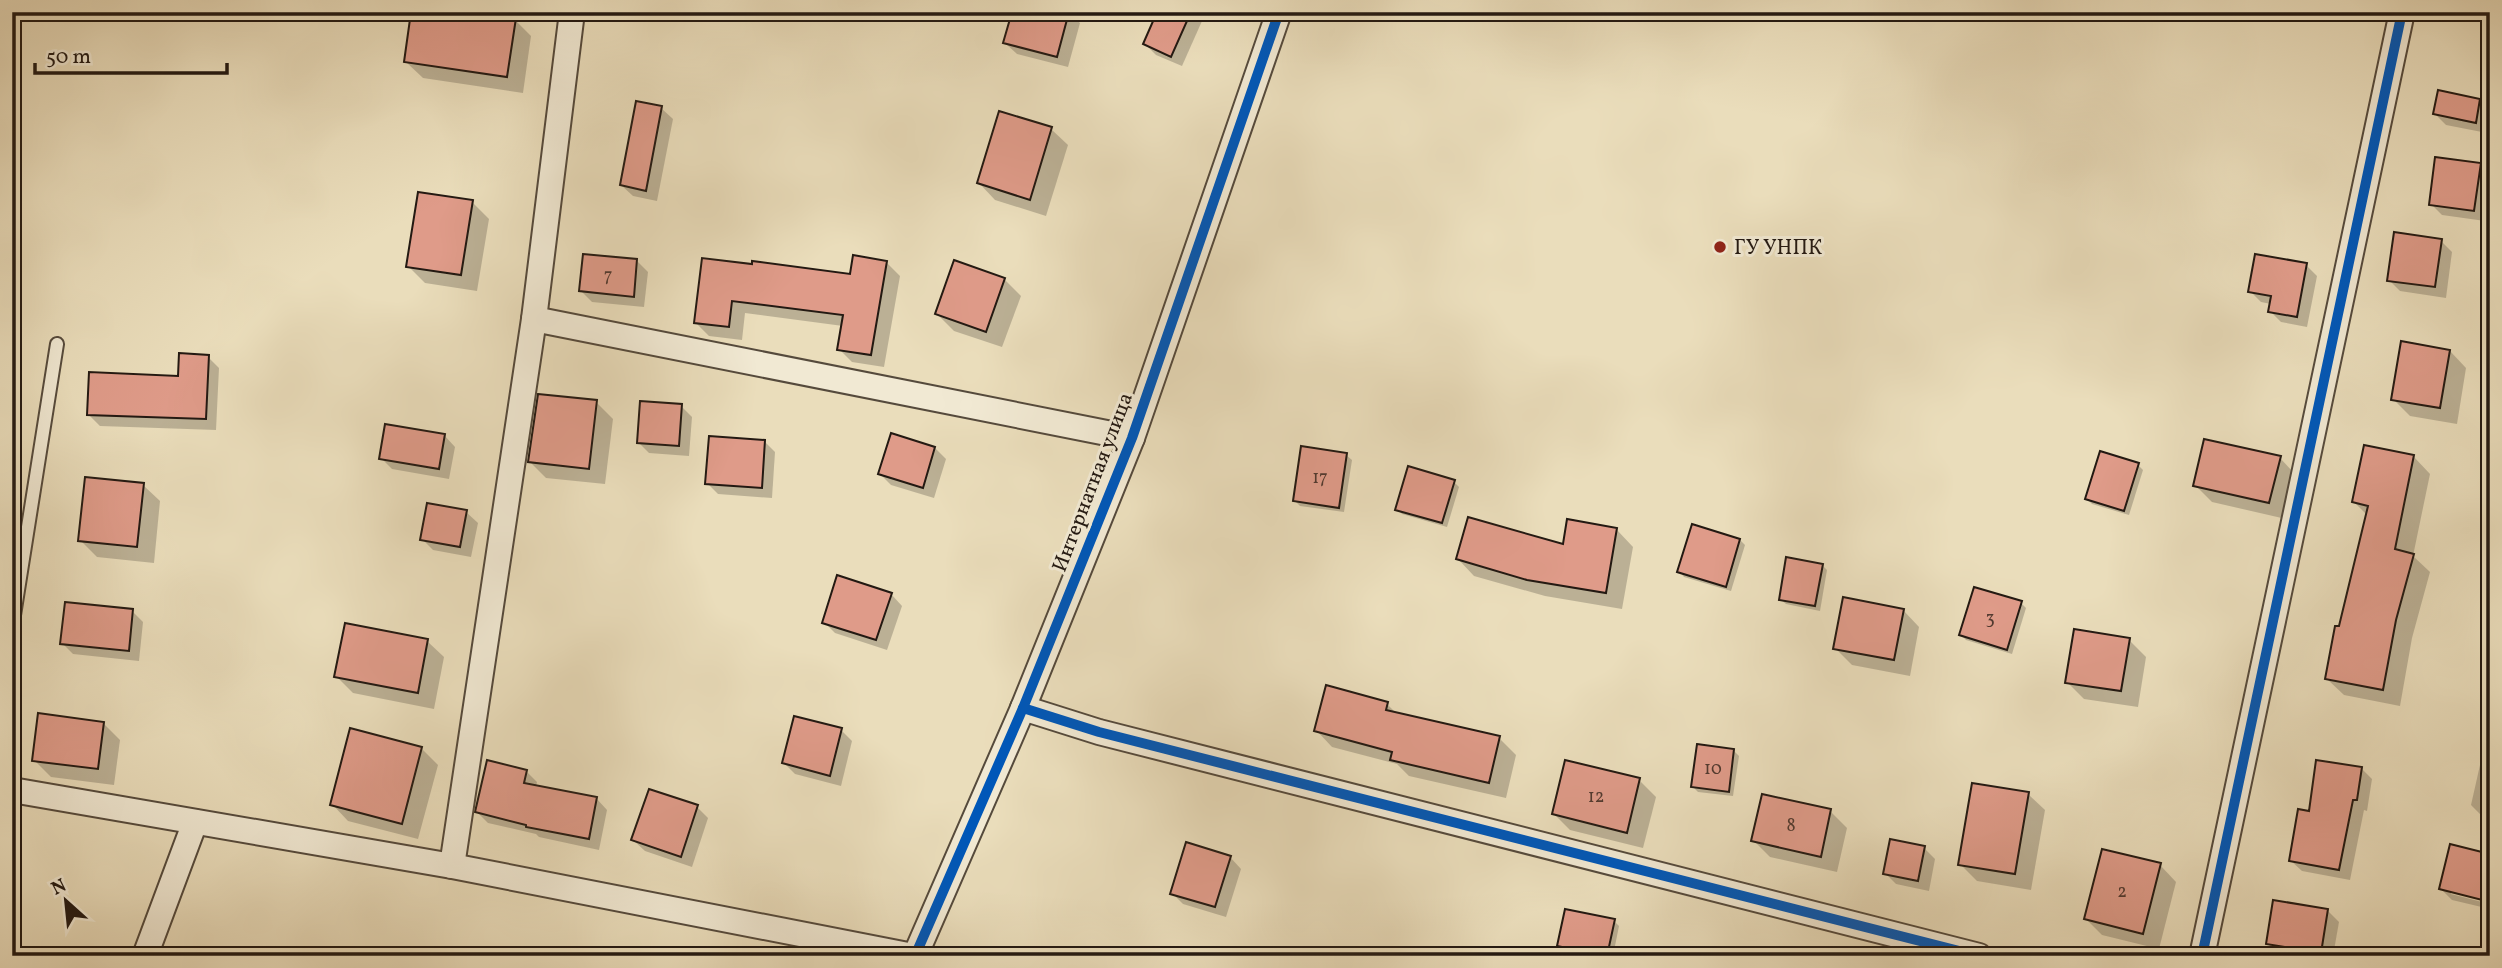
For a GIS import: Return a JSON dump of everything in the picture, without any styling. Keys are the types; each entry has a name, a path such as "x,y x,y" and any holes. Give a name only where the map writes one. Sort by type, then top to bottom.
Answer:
{"street":[{"path":"452,866 534,320 572,12"},
{"name":"Интернатная улица","path":"914,956 1023,708 1132,438 1279,12"},
{"path":"2202,956 2402,12"},
{"path":"534,320 1132,438"},
{"path":"1023,708 1112,736 1979,956"},
{"path":"12,790 452,866 914,956"},
{"path":"145,956 195,822"}],"lane":[{"path":"12,628 57,344"}],"building":[{"path":"411,12 474,12 516,18 507,77 404,62"},
{"path":"1012,12 1069,12 1057,57 1003,43"},
{"path":"1157,12 1191,12 1171,57 1143,44"},
{"path":"2438,90 2480,99 2476,123 2433,114"},
{"path":"636,101 662,106 646,191 620,185"},
{"path":"999,111 1052,127 1030,200 977,183"},
{"path":"2435,157 2481,163 2474,211 2429,205"},
{"path":"418,192 473,200 461,275 406,267"},
{"path":"2394,232 2442,239 2435,287 2387,281"},
{"path":"583,254 637,259 634,297 579,291"},
{"path":"2255,254 2307,263 2297,317 2268,312 2271,296 2248,292"},
{"path":"853,255 887,261 871,355 837,350 843,315 732,301 729,327 694,323 702,258 752,264 752,261 850,274"},
{"path":"954,260 1005,278 986,332 935,314"},
{"path":"2401,341 2450,350 2440,408 2391,400"},
{"path":"179,353 209,355 206,419 87,415 89,372 178,376"},
{"path":"538,394 597,400 589,469 528,462"},
{"path":"640,401 682,404 679,446 637,443"},
{"path":"385,424 445,434 439,469 379,459"},
{"path":"891,433 935,447 923,488 878,474"},
{"path":"709,436 765,440 762,488 705,484"},
{"path":"2204,439 2281,456 2269,503 2193,486"},
{"path":"2364,445 2414,455 2395,549 2414,554 2396,620 2383,690 2325,679 2335,626 2339,626 2368,506 2352,502"},
{"path":"1301,446 1347,453 1339,508 1293,501"},
{"path":"2100,451 2139,463 2124,511 2085,499"},
{"path":"1408,466 1455,480 1442,523 1395,510"},
{"path":"85,477 144,483 137,547 78,541"},
{"path":"427,503 467,510 460,547 420,540"},
{"path":"1468,517 1563,544 1567,519 1617,528 1606,593 1527,580 1456,559"},
{"path":"1692,524 1740,539 1726,587 1677,572"},
{"path":"1786,557 1823,564 1815,606 1779,600"},
{"path":"837,575 892,593 876,640 822,623"},
{"path":"1974,587 2022,601 2007,650 1959,635"},
{"path":"1843,597 1904,609 1894,660 1833,649"},
{"path":"65,602 133,609 129,651 60,644"},
{"path":"345,623 428,639 418,693 334,677"},
{"path":"2074,629 2130,638 2121,691 2065,683"},
{"path":"1326,685 1388,702 1386,710 1500,736 1489,783 1390,760 1392,752 1314,731"},
{"path":"38,713 104,722 98,769 32,761"},
{"path":"794,716 842,728 830,776 782,763"},
{"path":"350,728 422,747 402,824 330,805"},
{"path":"1697,744 1734,749 1729,792 1691,787"},
{"path":"487,760 527,770 524,783 597,797 589,839 526,827 475,812"},
{"path":"1565,760 1640,778 1627,833 1552,814"},
{"path":"2316,760 2362,767 2357,800 2353,800 2339,870 2289,861 2298,809 2309,811"},
{"path":"1972,783 2029,792 2015,874 1958,865"},
{"path":"649,789 698,805 681,857 631,840"},
{"path":"1762,794 1831,809 1821,857 1751,841"},
{"path":"1890,839 1925,846 1918,881 1883,874"},
{"path":"1186,842 1231,856 1215,907 1170,894"},
{"path":"2450,844 2490,854 2490,902 2439,889"},
{"path":"2102,849 2161,863 2143,934 2084,919"},
{"path":"2273,900 2328,909 2321,953 2266,944"},
{"path":"1565,909 1615,919 1607,956 1557,946"}],"cycle path":[{"path":"915,956 1023,708 1132,438 1279,12"},
{"path":"2202,956 2402,12"},
{"path":"1023,708 1099,732 1979,956"}],"place":[{"name":"ГУ УНПК","path":"1720,247"}]}
